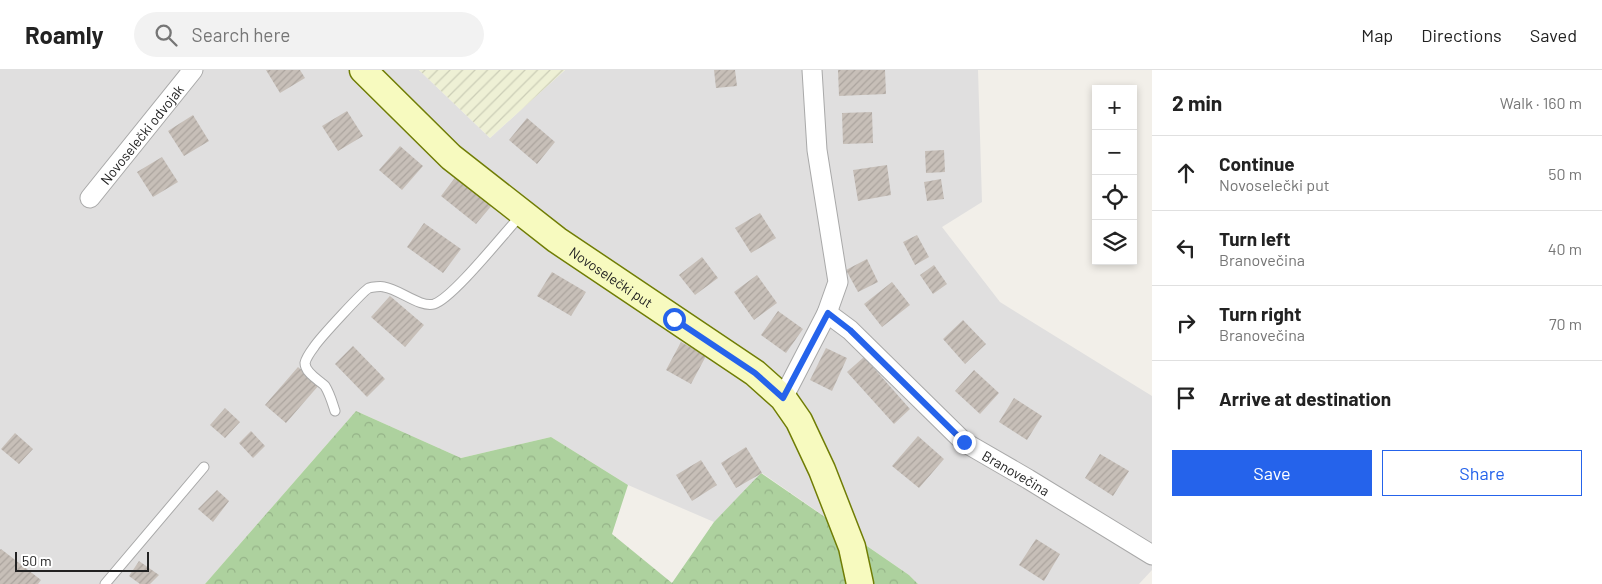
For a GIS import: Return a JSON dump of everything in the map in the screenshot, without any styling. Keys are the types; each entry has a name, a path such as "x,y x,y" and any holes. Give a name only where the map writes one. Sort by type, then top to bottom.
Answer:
{"street":[{"name":"Novoselečki odvojak","path":"90,198 193,70"},
{"name":"Novoselečki put","path":"363,70 451,157 522,213 557,240 755,373 783,398 799,421 822,470 852,547 860,584"},
{"path":"783,398 828,313 838,282 817,150 812,70"},
{"name":"Branovečina","path":"828,313 850,330 964,442 1028,478 1152,555"}],"lane":[{"path":"334,411 331,397 324,385 306,368 305,364 314,346 369,288 383,286 397,290 417,301 432,305 442,300 458,286 522,213"},
{"path":"105,584 204,467"}],"shaded area":[{"path":"0,70 419,70 490,138 565,70 978,70 982,202 942,227 1000,302 1152,396 1152,570 1139,584 918,584 909,575 762,473 714,522 628,485 551,437 461,458 356,411 205,584 0,584"}],"green space":[{"path":"419,70 565,70 490,138"},
{"path":"356,411 461,458 551,437 628,485 612,534 672,583 714,522 761,473 909,575 918,584 205,584"}],"building":[{"path":"266,70 300,70 305,78 280,93"},
{"path":"714,70 735,70 737,86 716,88"},
{"path":"838,70 885,70 886,94 839,96"},
{"path":"347,111 363,136 338,151 322,126"},
{"path":"872,112 873,143 843,144 842,113"},
{"path":"193,115 209,141 184,156 168,131"},
{"path":"527,118 555,142 537,164 509,140"},
{"path":"400,146 423,166 402,190 379,170"},
{"path":"944,150 945,172 926,173 925,151"},
{"path":"162,157 178,182 153,197 137,172"},
{"path":"887,165 891,195 858,201 853,170"},
{"path":"457,175 493,204 476,224 441,196"},
{"path":"941,179 944,199 927,201 924,182"},
{"path":"760,213 776,238 751,253 735,228"},
{"path":"424,223 461,249 443,273 407,247"},
{"path":"917,235 929,257 915,265 903,242"},
{"path":"702,257 718,278 695,295 679,275"},
{"path":"867,259 878,282 858,292 846,270"},
{"path":"934,265 947,284 933,294 920,275"},
{"path":"552,272 586,292 571,316 537,296"},
{"path":"757,275 777,303 754,320 734,292"},
{"path":"892,282 910,305 882,327 864,304"},
{"path":"390,296 424,325 405,347 371,317"},
{"path":"778,311 803,329 786,353 761,335"},
{"path":"963,320 986,344 965,364 943,339"},
{"path":"681,342 706,356 691,384 666,370"},
{"path":"353,346 385,379 367,397 335,364"},
{"path":"826,348 847,358 832,391 810,380"},
{"path":"864,357 910,409 894,424 847,372"},
{"path":"298,367 319,385 286,423 265,405"},
{"path":"974,370 999,393 980,414 955,391"},
{"path":"1014,398 1042,416 1027,440 999,422"},
{"path":"225,408 240,422 225,438 210,425"},
{"path":"251,431 265,446 253,458 239,443"},
{"path":"15,433 33,449 19,464 1,449"},
{"path":"918,436 944,459 919,488 892,466"},
{"path":"746,447 762,473 736,488 721,463"},
{"path":"1100,454 1129,471 1113,496 1085,478"},
{"path":"701,460 717,485 692,501 676,475"},
{"path":"217,490 229,501 213,522 198,509"},
{"path":"1036,539 1060,554 1044,581 1019,565"},
{"path":"1,549 41,580 38,584 0,584"},
{"path":"139,561 159,575 150,584 140,584 129,576"}],"route":[{"path":"674,319 755,373 783,398 828,313 850,330 964,442"}]}
